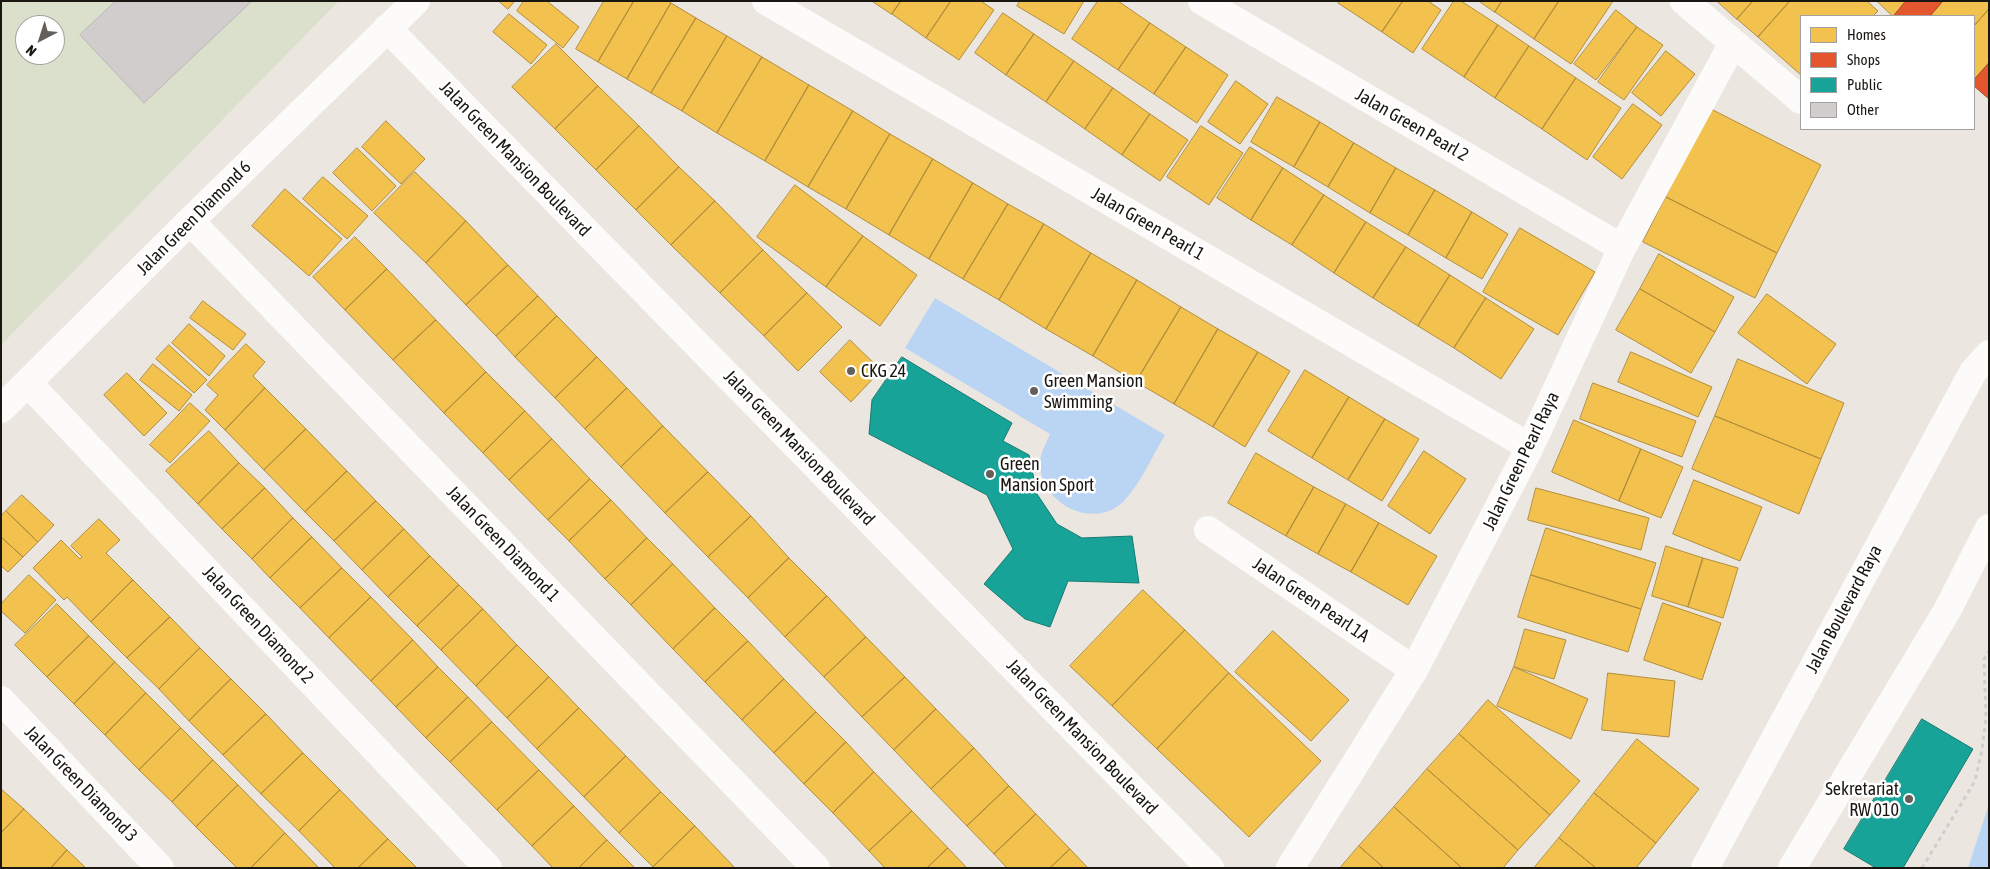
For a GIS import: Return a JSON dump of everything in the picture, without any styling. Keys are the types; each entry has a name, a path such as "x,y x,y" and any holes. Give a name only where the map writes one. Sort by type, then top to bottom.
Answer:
{"street":[{"name":"Jalan Green Diamond 6","path":"1,408 416,1"},
{"name":"Jalan Green Pearl 1","path":"766,1 1530,447"},
{"name":"Jalan Green Pearl 2","path":"1202,1 1622,248"},
{"path":"1684,1 1800,99"},
{"name":"Jalan Green Mansion Boulevard","path":"388,28 1210,868"},
{"name":"Jalan Green Pearl Raya","path":"1290,868 1414,670 1530,447 1622,248 1733,43"},
{"name":"Jalan Green Diamond 1","path":"190,221 816,868"},
{"name":"Jalan Boulevard Raya","path":"1705,868 1973,372 1989,354"},
{"name":"Jalan Green Diamond 2","path":"28,383 488,868"},
{"path":"1792,868 1948,608 1989,528"},
{"name":"Jalan Green Pearl 1A","path":"1208,530 1414,670"},
{"name":"Jalan Green Diamond 3","path":"1,700 160,868"}],"path":[{"path":"1922,868 1975,781 1982,750 1986,717 1984,660 1989,651"}],"green space":[{"path":"1,1 339,1 1,345"}],"water":[{"name":"Green Mansion Swimming","path":"935,298 1165,435 1141,478 1124,501 1112,509 1099,513 1086,513 1061,503 1051,493 1044,481 1040,467 1042,453 1050,434 905,348"},
{"path":"1989,804 1989,868 1968,868"}],"building: Homes":[{"path":"499,1 515,1 508,9"},
{"path":"524,1 547,1 579,27 563,48 517,11"},
{"path":"604,1 634,1 598,62 576,49"},
{"path":"634,1 668,1 671,3 627,79 598,62"},
{"path":"872,1 901,1 892,14"},
{"path":"901,1 951,1 926,38 892,14"},
{"path":"951,1 981,1 994,10 959,60 926,38"},
{"path":"1020,1 1084,1 1064,34 1017,6"},
{"path":"1098,1 1118,1 1150,23 1118,70 1072,39"},
{"path":"1340,1 1403,1 1382,32 1338,3"},
{"path":"1403,1 1428,1 1441,10 1413,53 1382,32"},
{"path":"1454,1 1461,1 1498,25 1464,77 1422,49"},
{"path":"1479,1 1502,1 1495,12"},
{"path":"1502,1 1559,1 1534,39 1495,12"},
{"path":"1559,1 1613,1 1571,64 1534,39"},
{"path":"1717,1 1753,1 1737,19"},
{"path":"1753,1 1790,1 1758,37 1737,19"},
{"path":"1790,1 1867,1 1878,11 1874,15 1800,15 1800,74 1758,37"},
{"path":"1877,1 1906,1 1892,15"},
{"path":"1943,1 1989,1 1989,9 1975,25 1975,15 1931,15"},
{"path":"671,3 696,18 651,93 627,79"},
{"path":"1989,9 1989,63 1975,79 1975,25"},
{"path":"1616,10 1637,27 1596,80 1574,64"},
{"path":"1003,13 1034,34 1006,75 975,53"},
{"path":"509,14 547,45 531,64 493,32"},
{"path":"696,18 727,36 682,111 651,93"},
{"path":"1150,23 1186,47 1154,94 1118,70"},
{"path":"1498,25 1529,46 1495,98 1464,77"},
{"path":"1637,27 1663,45 1624,100 1598,82"},
{"path":"1034,34 1074,61 1046,102 1006,75"},
{"path":"727,36 762,57 717,133 682,111"},
{"path":"556,44 598,86 555,129 512,87"},
{"path":"1529,46 1576,78 1542,129 1495,98"},
{"path":"1186,47 1228,75 1197,123 1154,94"},
{"path":"1666,51 1695,74 1661,116 1632,93"},
{"path":"762,57 809,85 765,161 717,133"},
{"path":"1074,61 1113,88 1085,129 1046,102"},
{"path":"1576,78 1621,108 1587,160 1542,129"},
{"path":"1236,81 1268,104 1240,144 1208,122"},
{"path":"809,85 853,111 808,187 765,161"},
{"path":"598,86 639,126 596,170 555,129"},
{"path":"1113,88 1150,114 1122,155 1085,129"},
{"path":"1277,97 1320,122 1294,167 1251,142"},
{"path":"1633,104 1662,125 1622,179 1593,157"},
{"path":"1709,108 1821,165 1777,253 1666,197"},
{"path":"853,111 890,134 846,209 808,187"},
{"path":"1150,114 1188,140 1160,181 1122,155"},
{"path":"386,121 425,159 401,184 362,147"},
{"path":"1320,122 1354,143 1328,187 1294,167"},
{"path":"639,126 679,167 636,210 596,170"},
{"path":"1201,126 1243,153 1209,205 1167,177"},
{"path":"890,134 933,159 889,235 846,209"},
{"path":"1354,143 1396,168 1370,213 1328,187"},
{"path":"1250,147 1283,168 1251,220 1217,198"},
{"path":"357,148 396,186 372,211 333,173"},
{"path":"933,159 973,183 929,259 889,235"},
{"path":"679,167 715,201 671,245 636,210"},
{"path":"1283,168 1324,195 1292,245 1251,220"},
{"path":"1396,168 1435,190 1408,235 1370,213"},
{"path":"415,172 466,221 426,263 374,213"},
{"path":"323,177 368,216 347,239 303,199"},
{"path":"973,183 1008,204 963,279 929,259"},
{"path":"795,185 863,236 826,287 757,237"},
{"path":"285,189 342,239 309,276 252,226"},
{"path":"1435,190 1472,212 1446,258 1408,235"},
{"path":"1324,195 1366,222 1334,273 1292,245"},
{"path":"1666,197 1777,253 1755,298 1643,242"},
{"path":"715,201 763,250 720,293 671,245"},
{"path":"1008,204 1044,224 999,300 963,279"},
{"path":"1472,212 1508,234 1482,279 1446,258"},
{"path":"466,221 508,265 466,305 426,263"},
{"path":"1366,222 1406,247 1373,298 1334,273"},
{"path":"1044,224 1091,253 1046,329 999,300"},
{"path":"1520,228 1595,272 1558,335 1483,292"},
{"path":"863,236 917,275 880,326 826,287"},
{"path":"355,237 387,269 345,310 313,277"},
{"path":"1406,247 1450,275 1418,326 1373,298"},
{"path":"763,250 807,293 764,336 720,293"},
{"path":"1091,253 1137,280 1093,356 1046,329"},
{"path":"1659,254 1734,297 1715,332 1640,289"},
{"path":"508,265 538,296 496,336 466,305"},
{"path":"387,269 436,320 393,360 345,310"},
{"path":"1450,275 1486,298 1454,348 1418,326"},
{"path":"1137,280 1181,307 1136,382 1093,356"},
{"path":"1640,289 1715,332 1691,373 1616,330"},
{"path":"807,293 842,327 798,371 764,336"},
{"path":"1767,294 1836,344 1807,384 1738,333"},
{"path":"538,296 557,316 515,357 496,336"},
{"path":"1486,298 1534,329 1501,379 1454,348"},
{"path":"203,301 246,334 233,350 190,318"},
{"path":"1181,307 1218,329 1174,404 1136,382"},
{"path":"557,316 597,357 555,398 515,357"},
{"path":"436,320 486,372 444,413 393,360"},
{"path":"189,324 225,356 209,376 172,343"},
{"path":"1218,329 1258,352 1213,427 1174,404"},
{"name":"CKG 24","path":"850,340 881,370 851,402 820,372"},
{"path":"246,344 265,362 253,376 265,388 225,430 205,410 218,395 207,385"},
{"path":"169,345 207,380 194,393 156,359"},
{"path":"1258,352 1290,371 1245,447 1213,427"},
{"path":"1631,352 1712,387 1698,417 1618,382"},
{"path":"597,357 627,388 585,429 555,398"},
{"path":"1738,359 1844,403 1821,459 1715,416"},
{"path":"153,364 192,395 179,411 140,380"},
{"path":"1305,370 1349,397 1312,458 1268,431"},
{"path":"486,372 525,411 483,453 444,413"},
{"path":"127,373 167,413 144,436 104,395"},
{"path":"1593,383 1696,421 1682,457 1580,419"},
{"path":"265,388 306,429 264,470 225,430"},
{"path":"627,388 663,426 621,467 585,429"},
{"path":"1349,397 1385,419 1348,480 1312,458"},
{"path":"190,403 210,421 170,463 150,445"},
{"path":"525,411 552,439 509,480 483,453"},
{"path":"1715,416 1821,459 1799,514 1692,469"},
{"path":"1385,419 1419,439 1382,501 1348,480"},
{"path":"1574,420 1641,449 1619,501 1552,472"},
{"path":"663,426 708,472 665,513 621,467"},
{"path":"306,429 347,471 305,512 264,470"},
{"path":"209,431 239,463 198,504 166,471"},
{"path":"552,439 590,479 548,520 509,480"},
{"path":"1641,449 1683,467 1661,518 1619,501"},
{"path":"1424,451 1466,479 1430,534 1388,506"},
{"path":"1256,453 1314,487 1286,536 1228,503"},
{"path":"239,463 265,488 222,529 198,504"},
{"path":"347,471 376,501 334,541 305,512"},
{"path":"708,472 751,516 708,557 665,513"},
{"path":"590,479 611,500 569,541 548,520"},
{"path":"1694,480 1762,507 1740,561 1673,534"},
{"path":"1314,487 1346,504 1318,554 1286,536"},
{"path":"265,488 293,518 252,559 222,529"},
{"path":"1536,488 1649,518 1641,550 1528,520"},
{"path":"22,495 54,525 38,542 6,511"},
{"path":"611,500 647,538 605,579 569,541"},
{"path":"376,501 404,529 362,570 334,541"},
{"path":"1346,504 1379,523 1351,572 1318,554"},
{"path":"6,511 38,542 23,557 1,537 1,516"},
{"path":"751,516 789,558 748,598 708,557"},
{"path":"293,518 312,537 270,578 252,559"},
{"path":"99,519 120,540 106,553 133,580 91,622 67,597 64,600 33,568 61,540 80,559 82,557 71,546"},
{"path":"1379,523 1437,556 1408,605 1351,572"},
{"path":"1546,528 1656,563 1641,609 1531,575"},
{"path":"404,529 430,556 388,597 362,570"},
{"path":"1,537 23,557 8,572 1,566"},
{"path":"312,537 342,568 300,608 270,578"},
{"path":"647,538 673,564 631,605 605,579"},
{"path":"1666,546 1703,558 1688,607 1652,596"},
{"path":"430,556 459,585 417,626 388,597"},
{"path":"789,558 827,596 785,637 748,598"},
{"path":"1703,558 1738,568 1723,618 1688,607"},
{"path":"673,564 715,608 673,649 631,605"},
{"path":"342,568 371,597 329,638 300,608"},
{"path":"29,575 56,600 25,633 1,611 1,604"},
{"path":"1531,575 1641,609 1628,652 1518,617"},
{"path":"133,580 170,617 127,658 91,622"},
{"path":"459,585 483,609 441,650 417,626"},
{"path":"1143,590 1185,630 1112,706 1070,666"},
{"path":"827,596 866,637 824,677 785,637"},
{"path":"371,597 413,640 371,681 329,638"},
{"path":"1663,603 1721,623 1702,680 1644,660"},
{"path":"57,604 89,636 47,677 15,645"},
{"path":"715,608 748,641 705,682 673,649"},
{"path":"483,609 517,645 476,686 441,650"},
{"path":"170,617 200,648 159,689 127,658"},
{"path":"1525,629 1566,640 1554,679 1514,667"},
{"path":"1185,630 1229,673 1157,749 1112,706"},
{"path":"1273,631 1349,700 1311,741 1235,672"},
{"path":"89,636 115,662 74,704 47,677"},
{"path":"866,637 905,677 862,717 824,677"},
{"path":"413,640 438,667 396,707 371,681"},
{"path":"748,641 784,679 742,720 705,682"},
{"path":"517,645 549,677 507,718 476,686"},
{"path":"200,648 231,679 189,721 159,689"},
{"path":"115,662 146,693 105,735 74,704"},
{"path":"438,667 468,697 426,738 396,707"},
{"path":"1514,667 1588,699 1571,739 1497,706"},
{"path":"1229,673 1321,761 1249,837 1157,749"},
{"path":"1608,673 1675,681 1669,737 1602,730"},
{"path":"549,677 579,708 537,749 507,718"},
{"path":"905,677 936,709 894,750 862,717"},
{"path":"231,679 266,714 223,755 189,721"},
{"path":"784,679 816,712 774,753 742,720"},
{"path":"146,693 181,728 139,770 105,735"},
{"path":"468,697 492,722 450,762 426,738"},
{"path":"1488,700 1580,781 1550,815 1459,734"},
{"path":"579,708 626,756 584,797 537,749"},
{"path":"936,709 974,748 931,789 894,750"},
{"path":"816,712 846,742 804,784 774,753"},
{"path":"266,714 303,753 261,794 223,755"},
{"path":"492,722 539,770 497,810 450,762"},
{"path":"181,728 213,760 172,802 139,770"},
{"path":"1459,734 1550,815 1518,850 1427,769"},
{"path":"1637,739 1699,789 1656,843 1594,793"},
{"path":"846,742 874,772 833,813 804,784"},
{"path":"974,748 1009,786 967,826 931,789"},
{"path":"303,753 340,790 299,831 261,794"},
{"path":"626,756 661,792 619,833 584,797"},
{"path":"213,760 238,785 196,827 172,802"},
{"path":"1427,769 1518,850 1503,868 1462,868 1394,807"},
{"path":"539,770 574,806 532,846 497,810"},
{"path":"874,772 912,811 869,851 833,813"},
{"path":"238,785 285,833 251,868 237,868 196,827"},
{"path":"1009,786 1036,814 994,854 967,826"},
{"path":"1,789 24,809 1,833"},
{"path":"340,790 388,839 358,868 335,868 299,831"},
{"path":"661,792 695,826 653,867 619,833"},
{"path":"1594,793 1656,843 1636,868 1596,868 1559,838"},
{"path":"574,806 607,840 579,868 553,868 532,846"},
{"path":"1394,807 1462,868 1384,868 1359,846"},
{"path":"24,809 67,850 51,868 1,868 1,833"},
{"path":"912,811 948,848 927,868 885,868 869,851"},
{"path":"1036,814 1070,849 1050,868 1007,868 994,854"},
{"path":"695,826 735,868 653,867"},
{"path":"285,833 319,868 251,868"},
{"path":"1559,838 1596,868 1534,868"},
{"path":"388,839 417,868 358,868"},
{"path":"607,840 635,868 579,868"},
{"path":"1359,846 1384,868 1340,868"},
{"path":"948,848 967,868 927,868"},
{"path":"1070,849 1088,868 1050,868"},
{"path":"67,850 86,868 51,868"}],"building: Shops":[{"path":"1906,1 1943,1 1931,15 1895,15"},
{"path":"1989,63 1989,99 1975,87 1975,79"}],"building: Public":[{"name":"Green Mansion Sport","path":"902,357 1012,423 1003,441 1029,455 1037,494 1057,524 1082,538 1132,536 1139,583 1068,581 1050,627 1025,619 984,584 1013,549 987,495 869,434 872,400"},
{"name":"Sekretariat RW 010","path":"1922,719 1973,749 1903,868 1876,868 1844,849"}],"building: Other":[{"path":"116,1 252,1 144,103 80,35"}],"place":[{"name":"CKG 24","path":"851,371"},
{"name":"Green Mansion Swimming","path":"1034,391"},
{"name":"Green Mansion Sport","path":"990,474"},
{"name":"Sekretariat RW 010","path":"1909,799"}]}
